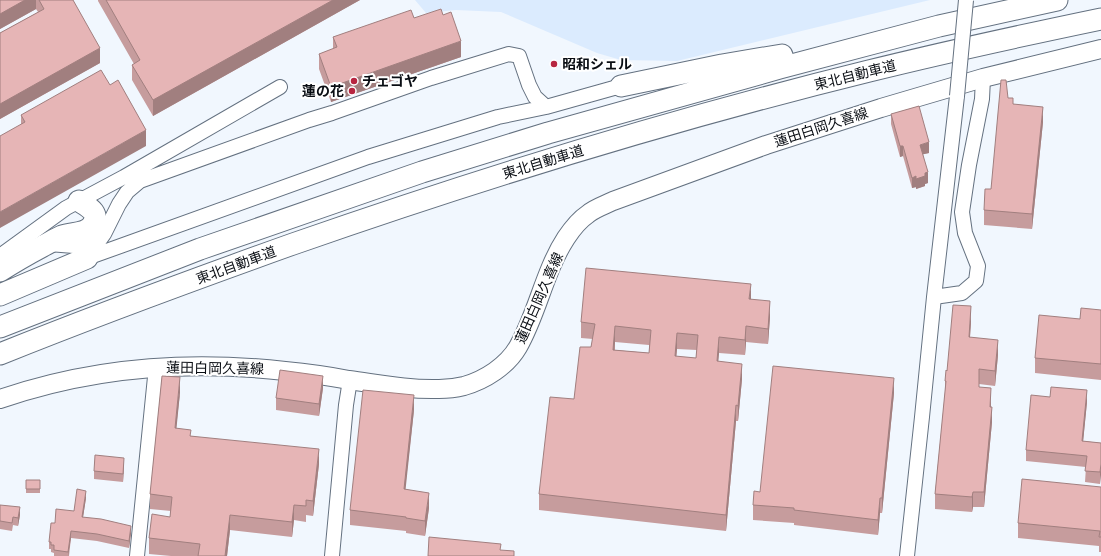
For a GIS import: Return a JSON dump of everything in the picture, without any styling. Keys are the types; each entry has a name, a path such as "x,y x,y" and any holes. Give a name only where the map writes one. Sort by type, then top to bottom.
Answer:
{"highway":[{"name":"東北自動車道","path":"0,327 200,249 422,172 548,133 780,68 939,26 1057,0"},
{"name":"東北自動車道","path":"0,354 211,273 394,209 570,153 685,120 870,71 1007,38 1101,19"},
{"path":"621,86 722,65 848,43 890,40"},
{"path":"0,271 62,236 78,233 88,229 93,224 95,217 94,211 80,201"},
{"path":"0,295 87,258"}],"main road":[{"name":"蓮田白岡久喜線","path":"0,399 38,387 83,376 156,367 189,366 234,367 284,371 416,389 447,389 462,387 488,376 500,367 518,348 531,319 550,267 578,222 596,208 766,145 881,108 983,78 1101,49"}],"street":[{"path":"907,556 966,0"},
{"path":"87,258 104,234 119,204 127,192 140,181 431,78 509,54 519,56 529,86 535,97 546,106"},
{"path":"934,297 962,294 976,281 978,266 966,233 962,212 982,99 983,78"},
{"path":"87,258 368,157 498,118 621,86"},
{"path":"0,256 60,212 130,174 280,87"},
{"path":"47,244 74,246 87,244 104,234"},
{"path":"137,556 156,367"},
{"path":"332,556 346,405 350,380"}],"shaded area":[{"path":"415,0 930,0 677,61 621,60 597,53 501,12 456,10 426,13"}],"building":[{"path":"0,0 25,0 0,14"},
{"path":"39,0 73,0 100,48 0,104 0,33 44,9"},
{"path":"106,0 333,0 153,100 132,65 140,60"},
{"path":"441,9 443,15 451,12 461,41 331,87 319,54 337,47 333,37 411,10 414,18"},
{"path":"101,70 110,85 118,80 146,130 0,212 0,136 25,122 21,115"},
{"path":"1001,80 1006,80 1008,98 1013,98 1013,104 1043,107 1032,214 984,210 985,189 991,189"},
{"path":"919,106 929,142 920,145 928,172 925,173 925,176 916,179 916,176 912,178 903,146 900,146 891,114"},
{"path":"586,268 751,284 749,299 770,301 768,329 746,326 745,340 719,337 717,361 742,364 738,406 736,405 726,515 539,494 550,397 574,399 580,347 591,347 595,324 581,322","holes":["615,326 651,330 649,353 613,350","677,333 698,335 696,358 675,356"]},
{"path":"953,305 971,306 969,337 998,340 995,371 979,369 979,387 991,388 990,407 992,407 984,492 973,492 972,497 935,494"},
{"path":"1081,308 1101,310 1101,364 1035,358 1039,315 1080,319"},
{"path":"773,366 894,378 882,498 880,498 878,520 794,510 794,508 753,505 754,491 760,492"},
{"path":"280,370 323,376 319,404 276,398"},
{"path":"162,376 180,377 175,428 191,430 190,436 319,449 313,501 306,500 306,506 294,505 292,522 230,515 225,556 198,556 200,544 149,538 152,514 170,517 172,497 150,494"},
{"path":"1051,387 1087,390 1082,441 1101,443 1100,472 1085,471 1087,456 1026,450 1031,395 1050,397"},
{"path":"363,390 414,395 404,489 429,493 425,521 406,517 350,510"},
{"path":"95,455 124,458 123,474 94,471"},
{"path":"1022,479 1101,487 1101,537 1099,537 1100,531 1018,523"},
{"path":"26,480 40,480 40,489 26,489"},
{"path":"77,489 86,491 82,517 101,519 131,526 129,541 97,534 71,531 68,552 54,550 54,545 51,545 51,542 49,542 51,523 55,523 56,509 74,511"},
{"path":"0,505 20,507 18,518 13,517 12,523 0,521"},
{"path":"429,537 501,544 500,550 514,551 514,556 428,556"}],"place":[{"name":"昭和シェル","path":"554,64"},
{"name":"チェゴヤ","path":"354,81"},
{"name":"蓮の花","path":"352,91"}]}
